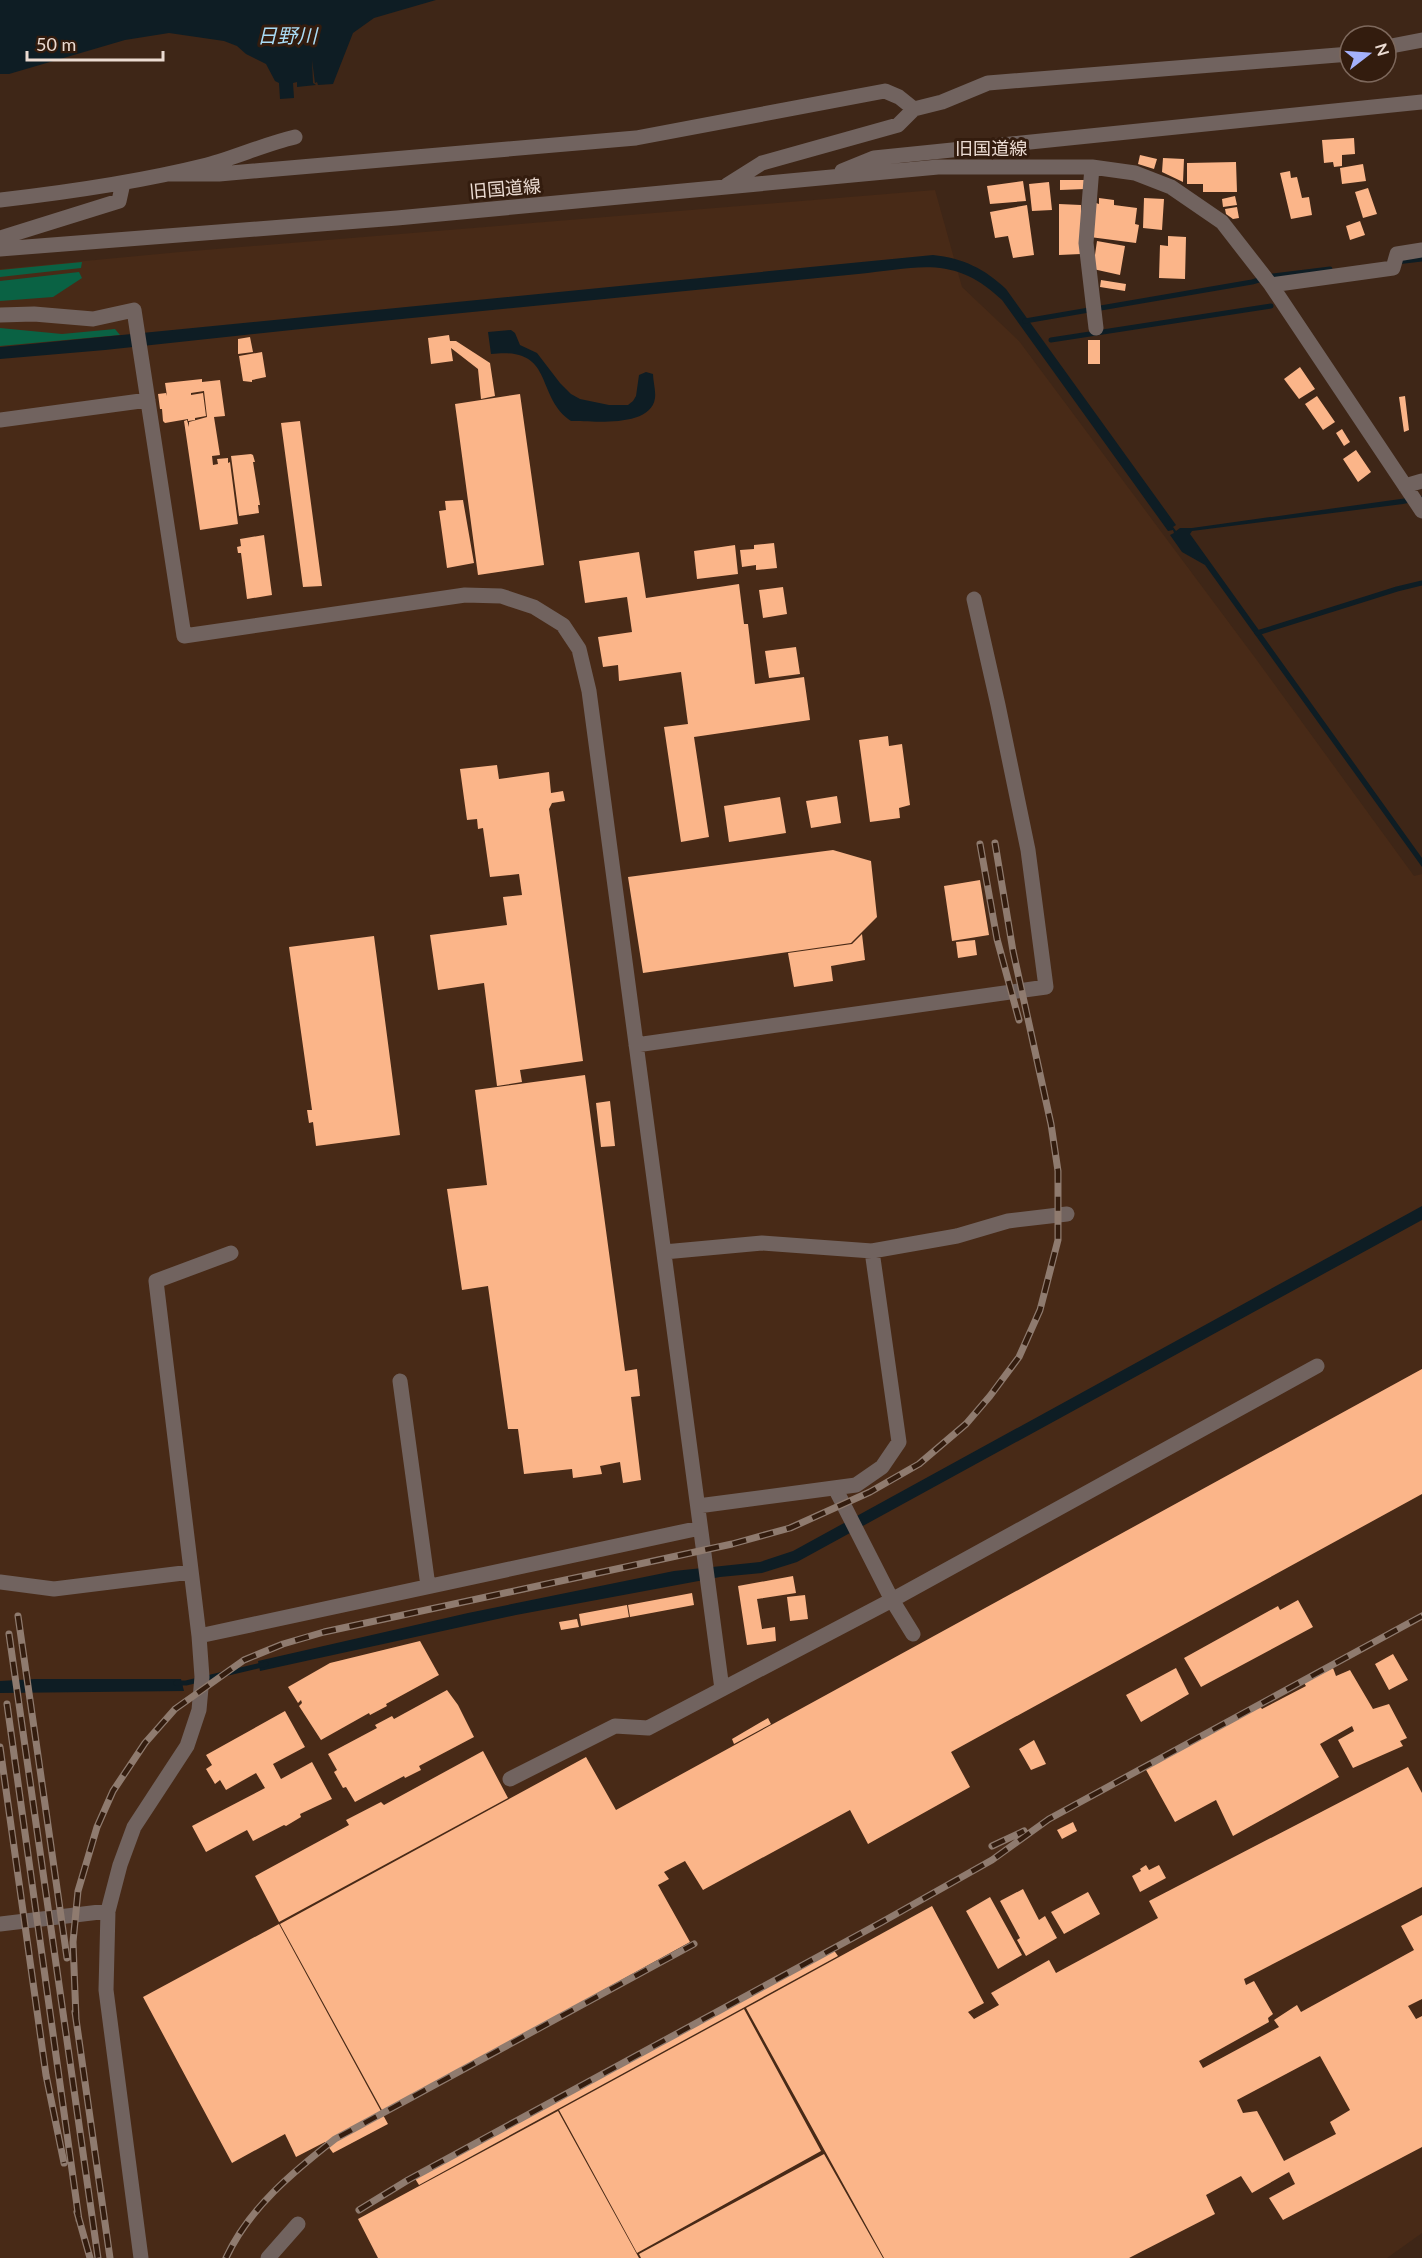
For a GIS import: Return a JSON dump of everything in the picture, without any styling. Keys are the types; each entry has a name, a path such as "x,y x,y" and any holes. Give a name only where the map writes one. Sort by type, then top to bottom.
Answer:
{"street":[{"path":"1398,45 1422,40"},
{"path":"724,187 762,163 898,125 914,109 942,102 988,83 1338,55"},
{"path":"168,174 219,174 636,138 885,91 899,97 914,109"},
{"path":"829,177 874,158 1422,102"},
{"path":"0,200 98,188 168,174 210,164 267,144 295,137"},
{"name":"旧国道線","path":"0,249 397,218 938,168 1092,168 1134,173 1171,187 1222,222 1271,285 1422,511"},
{"path":"1092,168 1086,243 1096,328"},
{"path":"0,238 119,201 123,183"},
{"path":"1271,285 1393,268 1397,254 1422,250"},
{"path":"0,315 34,314 93,320 134,310 184,636 465,595 501,596 534,607 563,625 579,649 589,691 722,1689"},
{"path":"0,420 148,400"},
{"path":"1405,486 1422,481"},
{"path":"636,1045 1046,987 1028,850 974,599"},
{"path":"664,1252 762,1243 872,1251 957,1236 1008,1221 1067,1214"},
{"path":"698,1506 856,1485 882,1467 898,1442 872,1251"},
{"path":"141,2258 106,1990 108,1911 120,1865 134,1827 187,1746 199,1710 202,1677 156,1281 231,1252"},
{"path":"510,1779 615,1726 648,1728 892,1600 1317,1366"},
{"path":"400,1381 428,1586"},
{"path":"835,1488 892,1600 913,1634"},
{"path":"199,1636 700,1528"},
{"path":"0,1582 54,1589 191,1572"},
{"path":"0,1924 108,1911"},
{"path":"268,2258 298,2224"}],"shaded area":[{"path":"935,190 962,287 1019,341 1414,876 1422,874 1422,2233 1387,2258 0,2258 0,269"}],"green space":[{"path":"82,262 81,268 0,277 0,270"},
{"path":"79,272 82,278 53,297 0,301 0,281"},
{"path":"0,328 62,334 115,329 120,335 0,346"}],"water":[{"name":"日野川","path":"0,0 436,0 374,18 353,33 333,84 318,85 317,82 315,83 312,60 313,83 316,85 297,87 297,82 293,83 294,98 280,99 279,83 275,81 266,64 246,54 237,46 224,41 169,33 125,40 9,74 0,74"},
{"path":"933,255 973,266 1006,289 1176,525 1173,527 1176,531 1180,528 1422,496 1422,500 1403,504 1192,531 1190,534 1422,858 1422,867 1205,565 1182,552 1170,535 1174,533 1173,530 1168,531 1002,300 984,285 968,276 951,270 917,267 0,359 0,347"},
{"path":"511,330 515,333 520,345 537,353 560,383 580,399 609,405 628,405 636,396 639,375 646,372 653,374 655,398 651,408 643,414 620,421 571,421 552,399 535,365 526,358 512,354 491,354 488,332"},
{"path":"1422,1206 1422,1220 797,1562 762,1573 720,1577 516,1615 260,1671 258,1661 468,1613 674,1571 760,1562 793,1551"},
{"path":"181,1679 184,1691 0,1693 0,1681"}],"building":[{"path":"1354,138 1355,154 1342,155 1342,166 1334,167 1333,162 1324,163 1322,140"},
{"path":"1140,155 1157,159 1154,169 1138,164"},
{"path":"1163,158 1184,159 1183,182 1162,172"},
{"path":"1236,162 1237,192 1203,192 1203,184 1187,184 1187,163"},
{"path":"1363,164 1366,181 1342,184 1340,168"},
{"path":"1290,171 1291,178 1297,177 1302,198 1309,197 1312,215 1291,219 1280,173"},
{"path":"1060,180 1084,180 1085,189 1060,190"},
{"path":"1023,181 1026,201 990,204 987,186"},
{"path":"1049,182 1052,210 1032,211 1029,184"},
{"path":"1368,188 1377,214 1363,218 1355,192"},
{"path":"1235,196 1237,205 1223,207 1222,199"},
{"path":"1099,198 1114,200 1114,205 1137,208 1135,224 1139,225 1136,243 1090,237 1093,202 1099,204"},
{"path":"1144,198 1164,199 1162,230 1143,228"},
{"path":"1059,204 1081,205 1081,254 1059,255"},
{"path":"1027,205 1034,255 1013,258 1008,236 995,238 990,212"},
{"path":"1237,207 1239,218 1233,219 1226,214 1225,209"},
{"path":"1360,221 1365,235 1350,240 1346,226"},
{"path":"1168,236 1186,237 1185,279 1159,278 1160,245 1168,246"},
{"path":"1097,241 1125,246 1120,275 1093,269"},
{"path":"1101,280 1126,284 1125,291 1100,287"},
{"path":"449,335 450,341 456,341 490,363 495,396 481,399 478,369 451,348 453,361 431,364 428,338"},
{"path":"250,337 253,352 238,354 238,339"},
{"path":"1088,340 1100,340 1100,364 1088,364"},
{"path":"262,352 266,377 252,380 252,382 243,381 239,356"},
{"path":"1300,367 1315,389 1299,399 1284,379"},
{"path":"202,379 202,382 220,380 225,416 214,417 220,455 212,456 213,465 218,464 217,459 228,458 228,463 230,462 238,524 200,530 184,421 187,420 189,427 189,422 207,417 204,391 191,393 191,395 203,393 206,416 195,418 195,420 188,421 188,419 165,423 158,394 166,393 167,396 165,383"},
{"path":"520,394 544,565 478,575 455,404"},
{"path":"1317,396 1335,422 1323,430 1305,404"},
{"path":"1405,396 1409,430 1404,432 1399,397"},
{"path":"300,421 322,586 303,587 281,423"},
{"path":"1342,429 1350,442 1344,446 1336,433"},
{"path":"1356,450 1371,472 1358,482 1343,459"},
{"path":"251,454 255,462 253,462 260,505 258,505 259,513 239,516 231,456"},
{"path":"463,500 474,563 447,568 439,511 446,510 445,501"},
{"path":"264,535 272,595 247,599 241,553 238,553 237,547 241,546 240,539"},
{"path":"774,543 777,568 756,570 756,565 742,567 740,550 754,549 754,545"},
{"path":"735,545 738,574 697,579 694,551"},
{"path":"639,552 646,598 739,584 744,624 748,624 755,684 804,677 810,720 694,737 709,837 681,842 664,727 688,724 681,672 619,681 618,665 603,667 598,637 632,632 627,597 585,603 579,561"},
{"path":"783,587 787,614 763,618 759,590"},
{"path":"796,647 800,674 769,678 765,651"},
{"path":"888,736 889,746 902,744 910,805 899,808 900,818 870,822 859,740"},
{"path":"497,765 499,779 549,772 551,793 563,791 565,801 552,803 549,809 583,1061 520,1070 522,1082 497,1086 484,983 438,990 430,935 507,925 503,897 522,895 519,874 490,877 483,828 478,829 477,819 467,820 460,769"},
{"path":"837,796 841,823 811,828 806,801"},
{"path":"780,797 786,833 729,842 724,806"},
{"path":"833,850 871,861 877,917 851,943 643,973 628,877"},
{"path":"980,880 989,935 952,941 944,886"},
{"path":"862,934 865,960 831,966 833,981 794,987 788,953 852,944"},
{"path":"374,936 400,1135 316,1146 313,1122 309,1123 307,1110 312,1110 289,947"},
{"path":"975,940 977,955 958,958 956,942"},
{"path":"585,1075 625,1371 637,1369 640,1396 631,1397 641,1480 623,1483 620,1462 600,1466 602,1474 573,1478 572,1469 524,1474 518,1429 508,1429 488,1286 462,1290 447,1189 487,1185 475,1090"},
{"path":"610,1101 615,1146 601,1147 596,1103"},
{"path":"1422,1369 1422,1494 951,1752 970,1787 868,1844 850,1810 703,1890 685,1861 664,1872 669,1879 658,1885 690,1942 383,2112 280,1924 586,1757 616,1810"},
{"path":"793,1576 796,1593 757,1599 762,1629 775,1627 776,1641 747,1645 738,1586"},
{"path":"692,1593 694,1605 630,1617 628,1605"},
{"path":"805,1595 808,1619 790,1621 787,1597"},
{"path":"1298,1600 1313,1627 1201,1687 1184,1658 1278,1606 1280,1610"},
{"path":"627,1605 629,1617 581,1626 579,1614"},
{"path":"577,1619 579,1627 561,1630 559,1622"},
{"path":"420,1641 439,1675 386,1704 387,1706 370,1715 369,1713 321,1740 299,1706 302,1703 301,1700 298,1703 288,1687 330,1663"},
{"path":"1393,1654 1408,1680 1389,1690 1375,1664"},
{"path":"1176,1668 1189,1694 1141,1722 1126,1695"},
{"path":"1333,1668 1336,1676 1350,1670 1373,1709 1389,1704 1407,1738 1400,1741 1403,1746 1353,1768 1338,1740 1354,1731 1352,1726 1320,1744 1339,1777 1233,1836 1216,1800 1175,1822 1145,1768 1260,1706 1262,1709 1306,1686 1304,1683"},
{"path":"447,1690 458,1705 474,1737 419,1766 421,1770 405,1778 404,1776 355,1802 346,1787 343,1788 334,1772 337,1770 328,1754 377,1728 375,1725 392,1716 394,1719"},
{"path":"285,1711 305,1747 273,1764 281,1779 312,1762 332,1799 300,1814 301,1817 286,1826 253,1841 247,1830 206,1852 192,1826 265,1788 256,1773 226,1790 220,1780 215,1784 206,1769 212,1765 206,1755"},
{"path":"768,1718 771,1724 734,1744 732,1739"},
{"path":"1034,1740 1046,1764 1031,1770 1019,1749"},
{"path":"483,1751 508,1798 279,1922 255,1876 349,1825 346,1820 381,1802 384,1805"},
{"path":"1408,1767 1422,1793 1422,1887 1244,1979 1246,1985 1254,1981 1273,2014 1268,2018 1269,2022 1199,2061 1203,2068 1279,2027 1274,2020 1297,2005 1301,2012 1414,1950 1401,1926 1422,1915 1422,1999 1408,2006 1416,2019 1422,2016 1422,2147 1283,2220 1269,2198 1295,2184 1289,2172 1252,2193 1241,2176 1206,2195 1215,2214 1129,2258 884,2258 746,2008 932,1906 984,2003 968,2012 974,2019 999,2005 991,1993 1049,1960 1056,1973 1158,1918 1149,1901","holes":["1320,2056 1350,2110 1330,2122 1336,2134 1284,2161 1257,2111 1243,2113 1237,2100"]},
{"path":"1073,1822 1077,1831 1062,1839 1057,1830"},
{"path":"1146,1865 1149,1870 1159,1865 1166,1878 1140,1892 1132,1876"},
{"path":"1023,1889 1039,1920 1045,1916 1057,1938 1026,1956 1017,1940 1020,1938 1000,1901"},
{"path":"1088,1892 1100,1914 1064,1934 1051,1912"},
{"path":"990,1897 1022,1955 998,1969 966,1911"},
{"path":"279,1924 388,2124 333,2153 325,2142 296,2157 285,2134 232,2163 143,1997"},
{"path":"833,1949 838,1956 419,2185 414,2177"},
{"path":"744,2009 821,2151 637,2253 559,2110"},
{"path":"558,2111 639,2258 378,2258 358,2219"},
{"path":"824,2154 883,2258 641,2258 639,2254"}],"waterway":[{"path":"1396,262 1422,259"},
{"path":"1025,321 1252,282 1273,276 1330,269"},
{"path":"1051,340 1271,306"},
{"path":"1257,633 1422,583"},
{"path":"176,1683 186,1683 266,1664"}],"railway":[{"path":"76,2018 73,1942 78,1891 97,1827 113,1791 145,1743 175,1709 244,1660 283,1644 324,1632 732,1544 790,1528 870,1492 919,1464 966,1424 990,1396 1019,1357 1040,1310 1058,1240 1058,1171 1051,1124 1013,951 995,843"},
{"path":"980,844 997,939 1019,1020"},
{"path":"18,1616 67,1958"},
{"path":"359,2210 408,2180 992,1860 1049,1819 1422,1616"},
{"path":"9,1634 98,2258"},
{"path":"7,1704 79,2220"},
{"path":"0,1747 46,2075 64,2163"},
{"path":"992,1846 1024,1831"},
{"path":"226,2258 247,2223 273,2192 335,2139 694,1944"},
{"path":"75,2012 110,2258"},
{"path":"77,2212 90,2258"}]}
